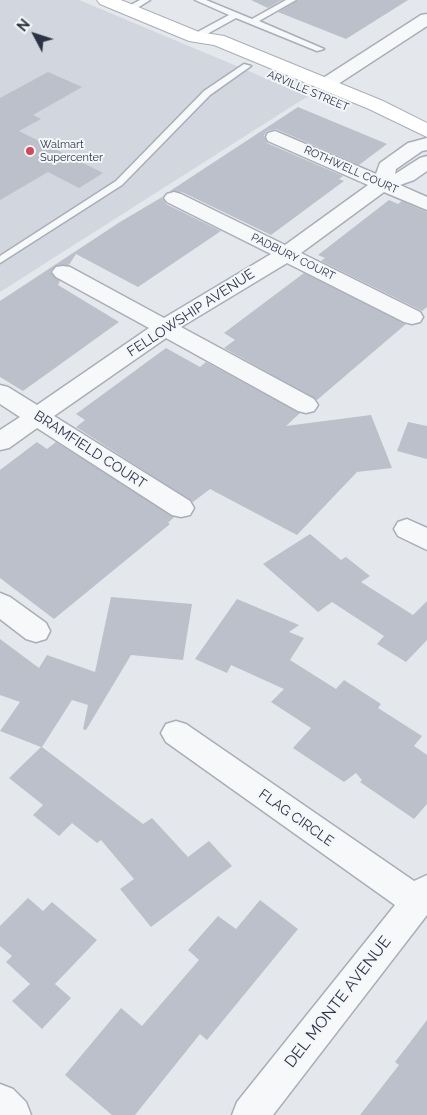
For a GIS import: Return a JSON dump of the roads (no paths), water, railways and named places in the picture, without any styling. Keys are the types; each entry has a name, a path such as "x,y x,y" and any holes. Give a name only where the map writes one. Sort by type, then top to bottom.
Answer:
{"street":[{"name":"ARVILLE STREET","path":"106,0 195,38 205,48 247,59 327,92 364,114 427,133"},
{"path":"327,92 427,19"},
{"name":"ROTHWELL COURT","path":"275,137 427,204"},
{"name":"FELLOWSHIP AVENUE","path":"383,184 387,167 415,147 427,144"},
{"name":"FELLOWSHIP AVENUE","path":"0,442 166,328 286,254 383,184 408,176 423,165"},
{"name":"PADBURY COURT","path":"174,198 412,317"},
{"path":"63,272 306,405"},
{"name":"BRAMFIELD COURT","path":"0,394 180,508"},
{"path":"0,604 36,631"},
{"name":"FLAG CIRCLE","path":"176,734 422,896"},
{"name":"DEL MONTE AVENUE","path":"250,1115 422,896"},
{"path":"0,1102 13,1115"}],"lane":[{"path":"128,10 146,0"},
{"path":"199,0 320,49"},
{"path":"252,22 292,0"},
{"path":"195,38 235,15"},
{"path":"0,260 119,183 207,93 247,59"},
{"path":"399,159 423,165"}],"place":[{"name":"Walmart Supercenter","path":"30,151"}]}
